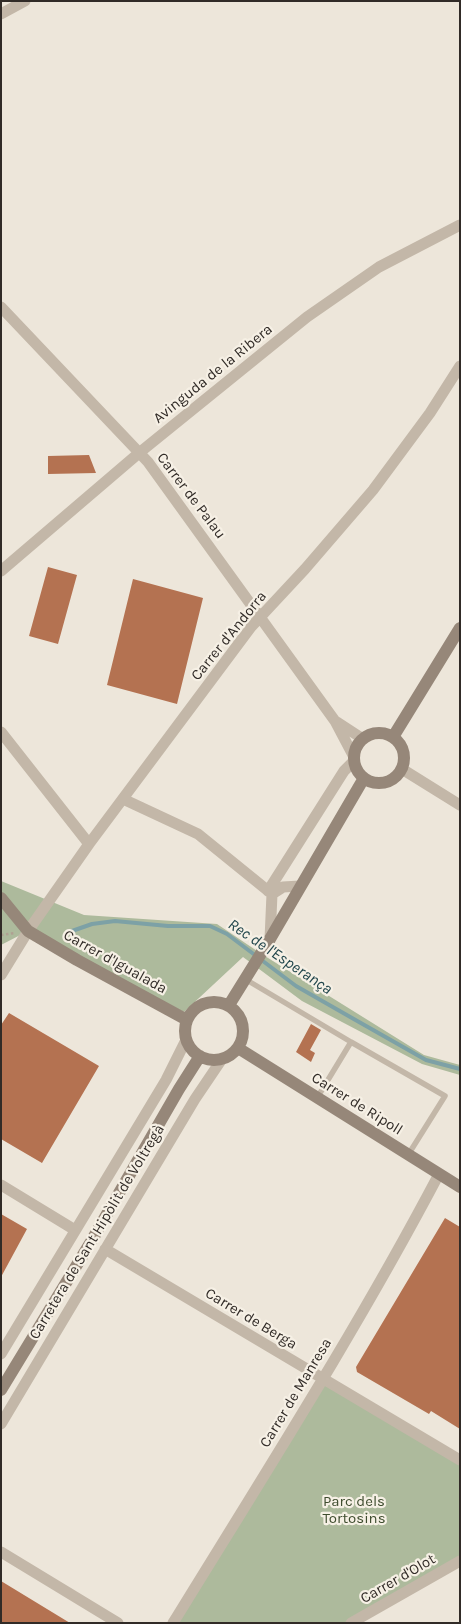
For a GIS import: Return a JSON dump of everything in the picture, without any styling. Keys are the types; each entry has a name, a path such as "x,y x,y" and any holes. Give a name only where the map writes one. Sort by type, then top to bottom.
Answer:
{"street":[{"path":"1,14 25,1"},
{"name":"Avinguda de la Ribera","path":"1,571 139,453 307,317 379,267 460,225"},
{"name":"Carrer de Palau","path":"1,307 148,462 335,721 354,759"},
{"name":"Carrer d'Andorra","path":"1,975 5,959 28,931 89,844 260,617 305,569 388,471 430,413 460,366"},
{"path":"393,737 460,628"},
{"name":"Carrer de Palau","path":"335,721 363,739"},
{"path":"1,732 89,844"},
{"path":"376,733 385,733 393,737 403,751 402,769 397,776 381,783 372,782 364,778 358,772 354,759 356,749 363,739 376,733"},
{"path":"270,939 270,893 344,771 354,759"},
{"path":"402,769 460,804"},
{"path":"229,1005 270,939 364,778"},
{"path":"123,799 198,834 270,893"},
{"path":"270,893 282,888 300,886"},
{"path":"1,898 28,931"},
{"name":"Carrer d'Igualada","path":"28,931 187,1020"},
{"path":"214,1001 229,1005 237,1012 242,1022 243,1038 238,1048 231,1055 222,1059 211,1060 200,1056 191,1049 186,1040 187,1020 196,1008 204,1003 214,1001"},
{"name":"Carretera de Sant Hipòlit de Voltregà","path":"1,1354 166,1080 186,1040"},
{"name":"Carrer de Ripoll","path":"238,1048 460,1187"},
{"name":"Carretera de Sant Hipòlit de Voltregà","path":"1,1390 200,1056"},
{"name":"Carretera de Sant Hipòlit de Voltregà","path":"1,1424 199,1093 222,1059"},
{"name":"Carrer de Manresa","path":"173,1623 323,1379 439,1174"},
{"path":"1,1185 75,1230"},
{"name":"Carrer de Berga","path":"105,1249 460,1460"},
{"path":"1,1552 118,1623"},
{"name":"Carrer d'Olot","path":"351,1623 460,1561"}],"lane":[{"path":"245,979 445,1096 408,1155"},
{"path":"317,1098 351,1042"}],"green space":[{"path":"1,881 84,915 217,924 260,953 424,1055 460,1065 460,1075 422,1064 302,1001 243,957 184,1012 28,931 1,945"},
{"name":"Parc dels Tortosins","path":"323,1379 460,1460 460,1561 351,1623 173,1623"}],"building":[{"path":"89,455 96,473 48,474 48,456"},
{"path":"48,567 77,575 58,644 29,636"},
{"path":"133,579 203,598 177,704 107,685"},
{"path":"9,1013 99,1066 42,1163 1,1139 1,1025"},
{"path":"311,1024 321,1030 310,1050 315,1053 311,1062 296,1052"},
{"path":"1,1214 27,1229 1,1277"},
{"path":"445,1218 460,1227 460,1429 431,1411 429,1414 357,1372 356,1367"},
{"path":"1,1581 70,1623 1,1623"}],"waterway":[{"name":"Rec de l'Esperança","path":"72,931 92,924 115,921 168,926 210,926 227,934 296,986 426,1060 460,1069"}]}
